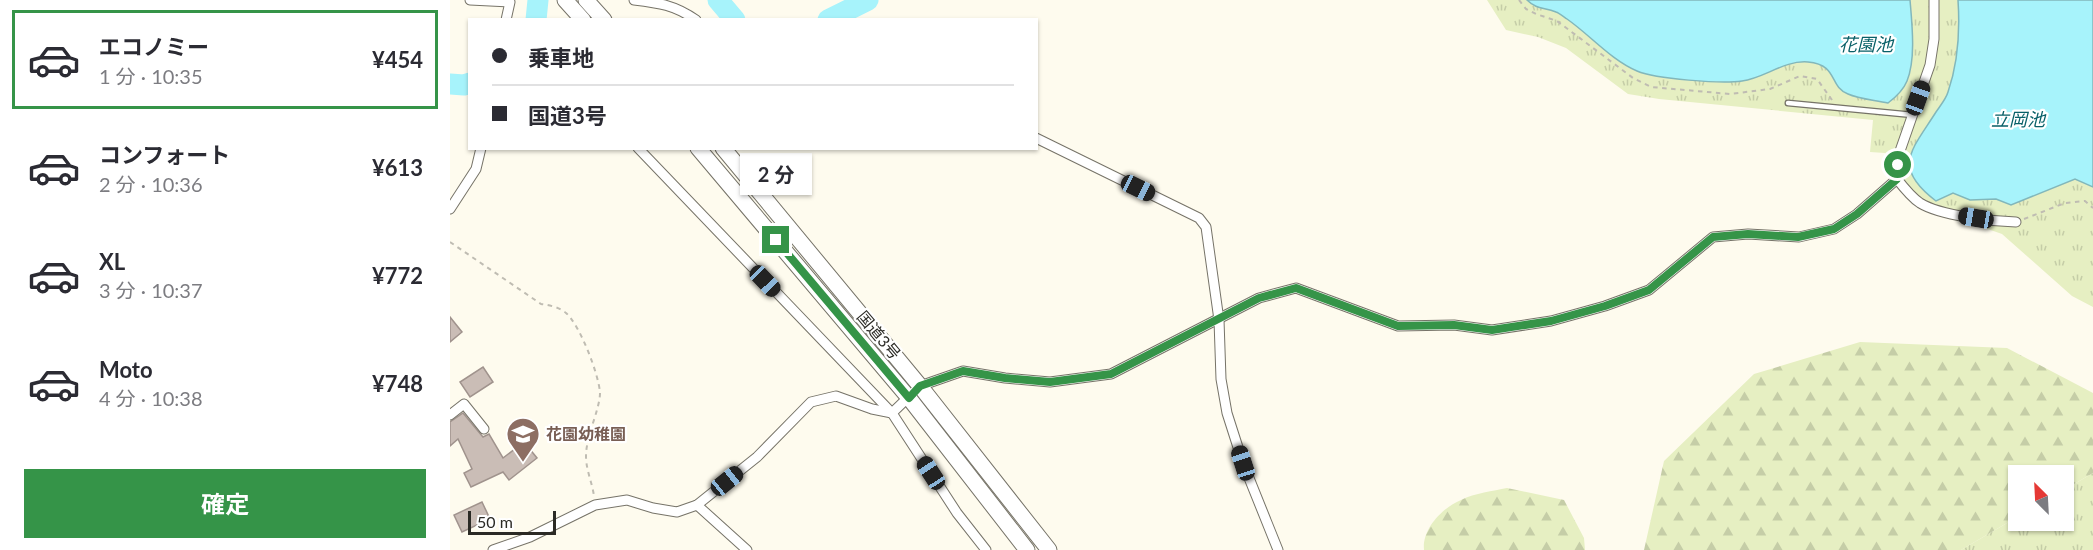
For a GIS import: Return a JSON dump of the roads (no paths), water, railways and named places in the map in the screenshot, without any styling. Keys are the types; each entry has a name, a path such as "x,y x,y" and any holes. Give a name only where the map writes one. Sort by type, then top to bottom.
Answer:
{"highway":[{"path":"565,0 581,18"},
{"path":"586,0 602,18"},
{"name":"国道3号","path":"700,150 909,398 1027,550"},
{"name":"国道3号","path":"725,150 920,386 1048,550"}],"street":[{"path":"470,0 510,2 506,18"},
{"path":"634,0 669,5 693,18"},
{"path":"892,413 920,386 963,371 1050,382 1111,374 1259,298 1296,288 1398,326 1454,325 1492,330 1551,321 1605,306 1649,290 1713,237 1748,234 1798,237 1834,229 1857,214 1897,179 1900,151 1930,65 1934,39 1935,0"},
{"path":"1038,139 1199,218 1206,227 1219,320 1221,379 1227,413 1243,463 1278,550"},
{"path":"450,209 476,169 481,150"},
{"path":"640,150 892,413 957,513 986,550"},
{"path":"1897,179 1913,198 1923,205 1954,214 2016,222"},
{"path":"493,550 530,537 596,505 627,500 677,512 697,505 757,457 811,402 836,396 872,409 892,413"},
{"path":"450,415 464,404 484,429"},
{"path":"697,505 747,550"}],"lane":[{"path":"1788,103 1912,115"}],"water":[{"name":"花園池","path":"1527,0 1910,0 1912,62 1905,85 1899,94 1888,103 1848,94 1838,86 1825,67 1808,62 1783,66 1750,79 1732,82 1658,76 1627,66 1560,14 1537,7"},
{"name":"立岡池","path":"1958,0 2093,0 2093,187 2075,179 2011,205 1996,199 1970,200 1953,193 1936,201 1922,189 1914,178 1910,168 1910,158 1920,137 1946,97 1954,70 1959,23"}],"waterway":[{"path":"536,18 538,0"},
{"path":"718,0 733,18"},
{"path":"832,18 868,0"},
{"path":"450,84 468,84"}],"place":[{"name":"花園幼稚園","path":"523,463"}]}
